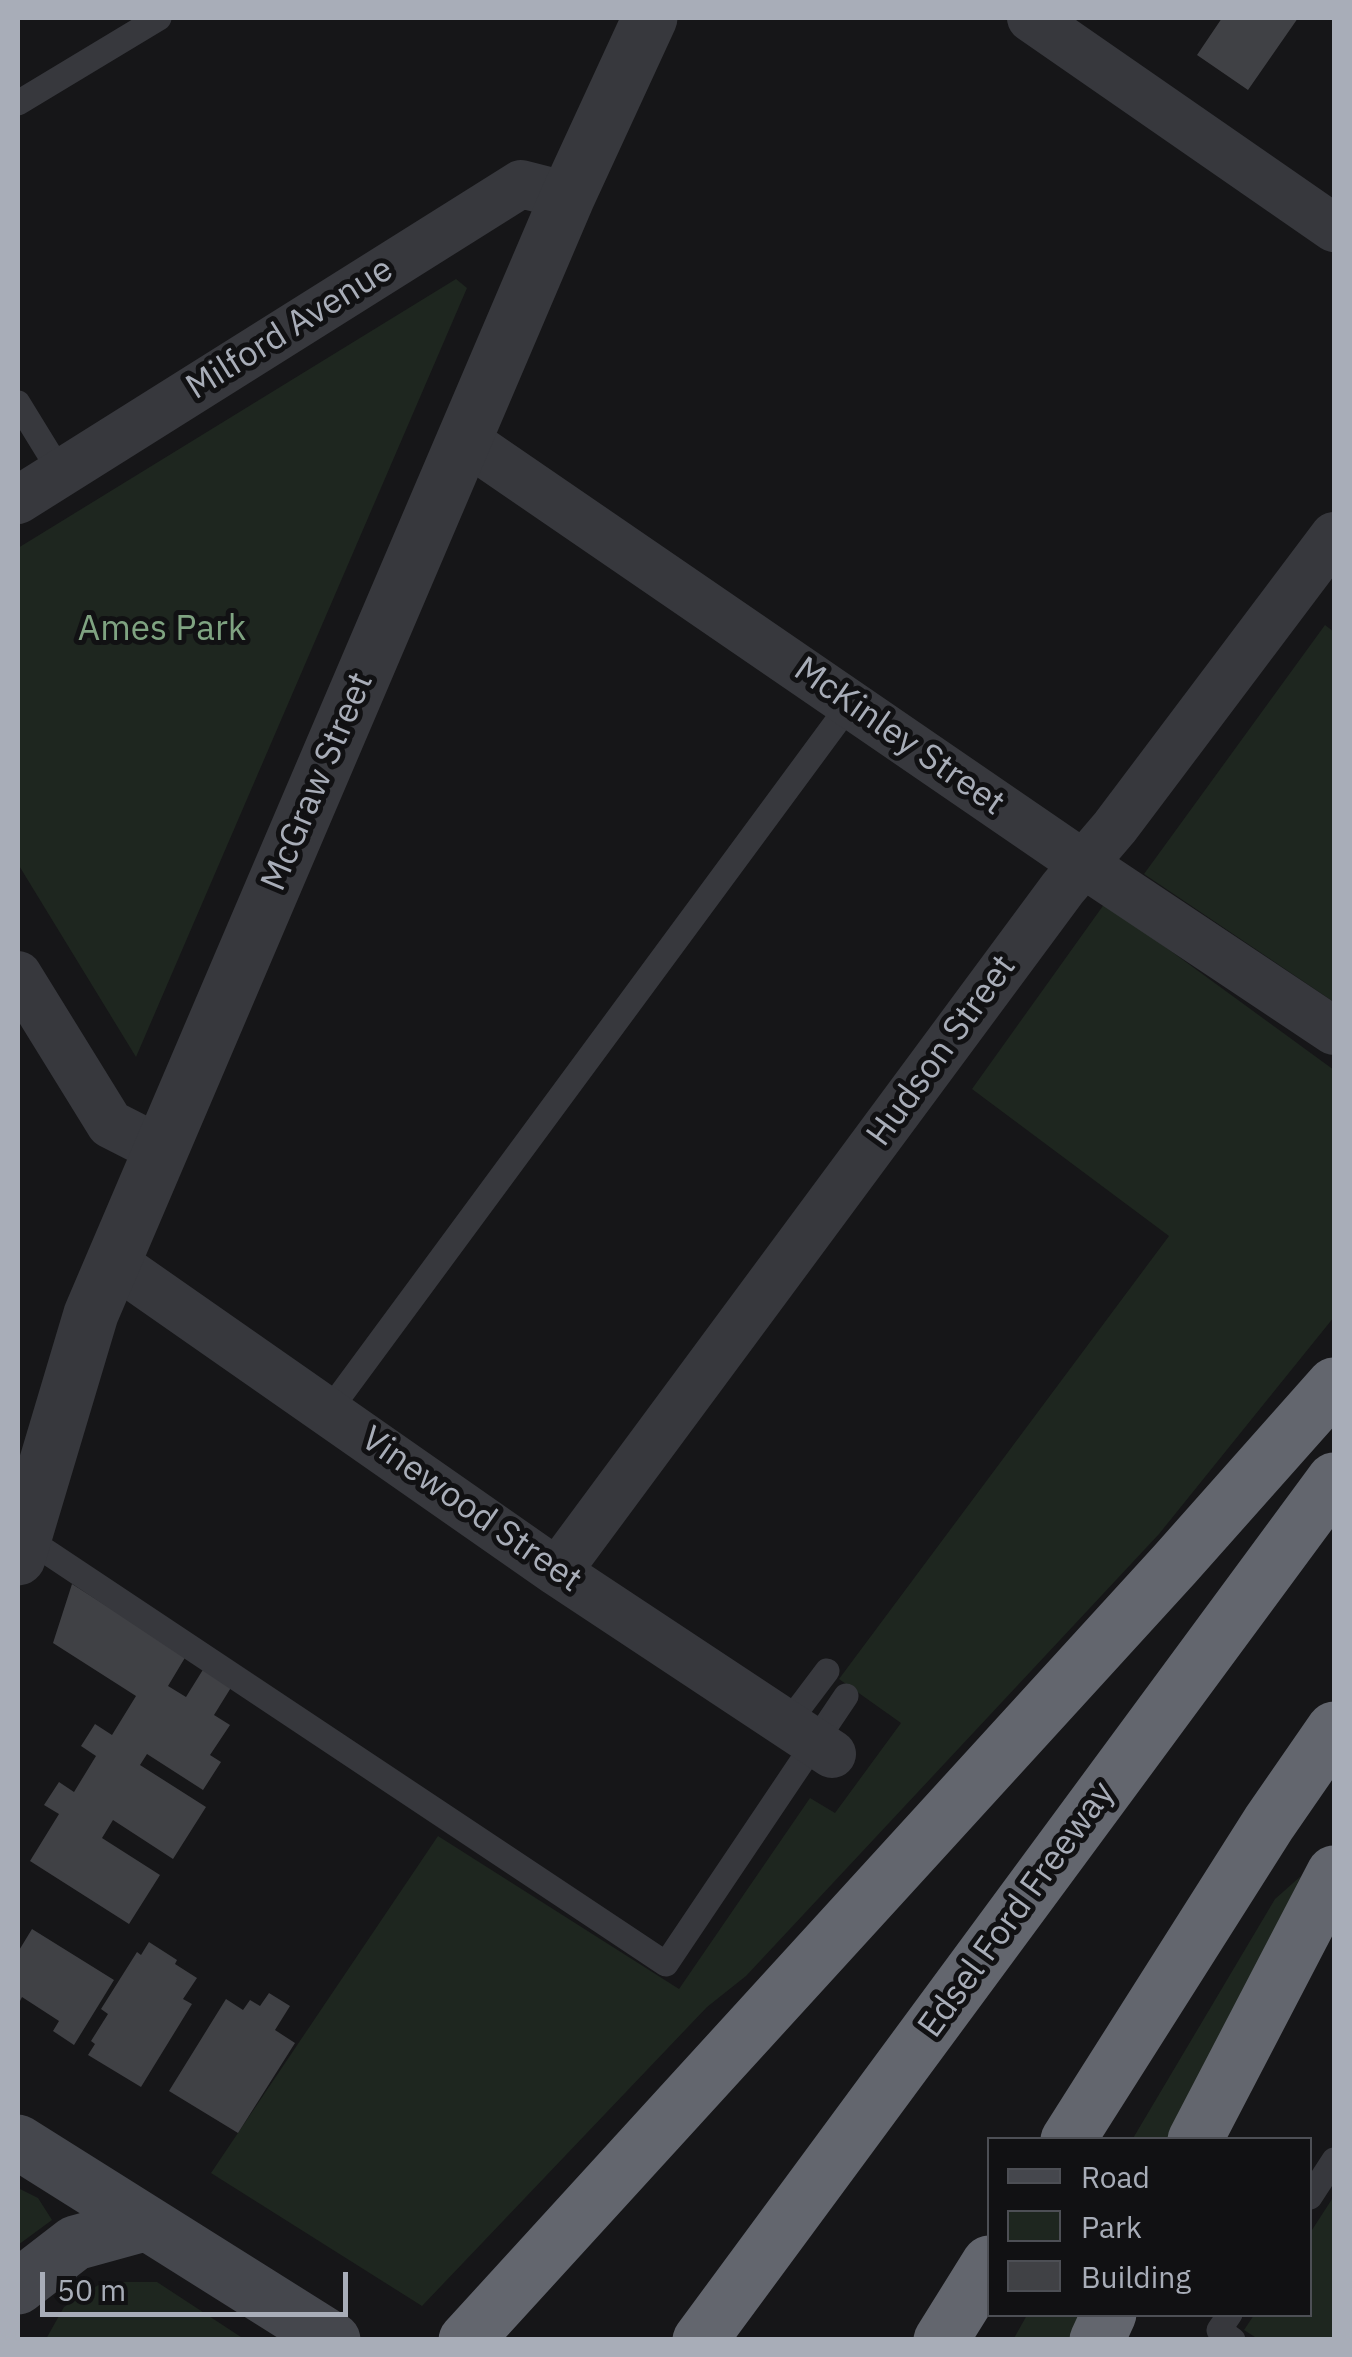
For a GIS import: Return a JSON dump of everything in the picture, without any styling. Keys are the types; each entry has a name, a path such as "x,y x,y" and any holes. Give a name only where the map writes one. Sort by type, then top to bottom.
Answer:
{"highway":[{"path":"466,2340 1334,1385"},
{"name":"Edsel Ford Freeway","path":"700,2340 1334,1480"},
{"path":"1070,2137 1269,1823 1334,1729"},
{"path":"1197,2137 1334,1873"},
{"path":"941,2340 987,2269"}],"main road":[{"path":"18,2142 333,2340"},
{"path":"18,2287 76,2243 144,2224"}],"street":[{"name":"McGraw Street","path":"24,1519 91,1314 568,196 650,18"},
{"path":"1031,18 1334,228"},
{"name":"Milford Avenue","path":"18,500 522,184 568,196"},
{"name":"McKinley Street","path":"465,440 1082,863 1334,1030"},
{"name":"Hudson Street","path":"557,1572 1082,863 1115,827 1334,536"},
{"path":"18,975 110,1124 161,1150"},
{"name":"Vinewood Street","path":"113,1262 557,1572 812,1740"}],"lane":[{"path":"18,103 159,18"},
{"path":"18,404 60,473"},
{"path":"328,1412 850,704"},
{"path":"24,1519 666,1964 812,1740 846,1696"},
{"path":"812,1740 827,1671"},
{"path":"1312,2194 1334,2160"},
{"path":"1228,2317 1219,2330 1233,2340"}],"green space":[{"name":"Ames Park","path":"456,279 467,288 136,1057 18,864 18,548"},
{"path":"1325,625 1334,632 1334,1002 1144,874"},
{"path":"1105,903 1334,1070 1334,1317 1159,1534 746,1976 707,2007 422,2306 211,2173 438,1836 679,1989 810,1798 835,1813 901,1723 839,1679 1169,1236 972,1089"},
{"path":"1301,1876 1174,2137 1134,2137 1275,1899"},
{"path":"18,2188 38,2198 52,2220 18,2245"},
{"path":"1334,2196 1334,2339 1258,2339 1244,2330 1253,2317 1312,2317 1312,2230"},
{"path":"103,2282 157,2282 244,2339 46,2339 64,2307"},
{"path":"1026,2317 1087,2317 1076,2339 1013,2340"}],"building":[{"path":"1222,18 1298,18 1248,90 1197,55"},
{"path":"72,1584 186,1656 168,1686 186,1697 204,1668 232,1686 214,1715 230,1725 210,1755 221,1762 203,1790 147,1754 140,1765 206,1807 173,1859 113,1820 102,1838 160,1875 129,1924 30,1861 59,1814 44,1805 59,1782 74,1792 96,1756 81,1746 95,1724 112,1735 136,1696 53,1643"},
{"path":"32,1929 114,1980 74,2045 53,2031 59,2021 22,1997 18,2005 18,1952"},
{"path":"149,1942 197,1978 183,1999 192,2004 141,2087 88,2055 95,2044 91,2041 108,2014 101,2009 137,1952 141,1955"},
{"path":"269,1993 290,2006 275,2030 295,2043 238,2133 169,2091 226,1999 243,2010 250,2000 260,2006"}]}
